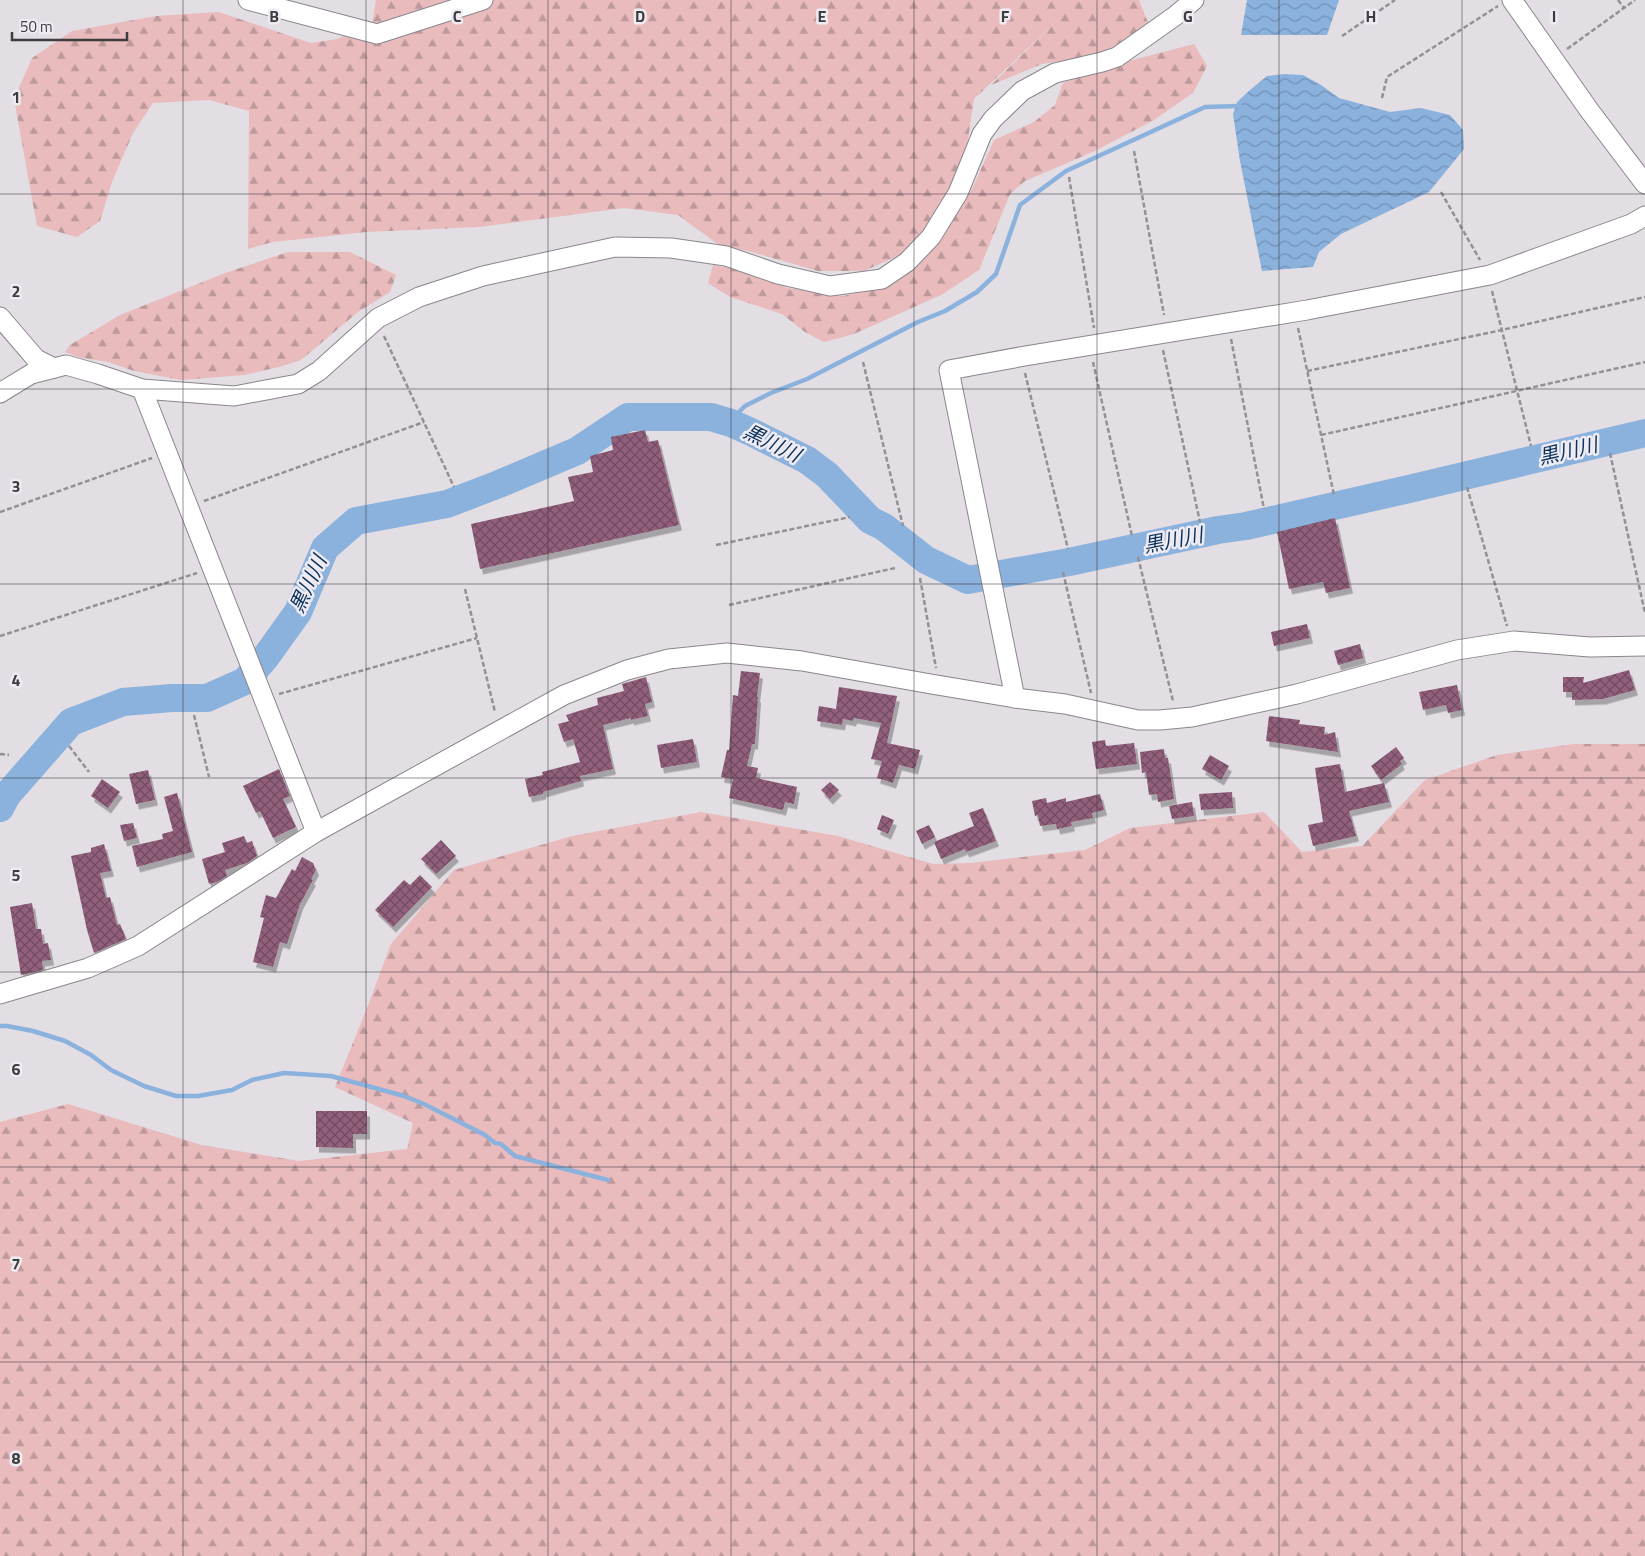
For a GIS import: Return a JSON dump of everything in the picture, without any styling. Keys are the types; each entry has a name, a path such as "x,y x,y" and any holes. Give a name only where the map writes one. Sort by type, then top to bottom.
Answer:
{"street":[{"path":"248,0 377,34 483,0"},
{"path":"0,393 31,374 66,365 142,389 234,396 298,384 319,371 378,318 419,297 483,276 616,247 671,248 726,256 778,274 830,286 882,279 906,262 931,237 958,194 982,134 1022,91 1055,73 1117,57 1175,16 1194,0"},
{"path":"1507,2 1645,184"},
{"path":"1015,698 949,370 1307,310 1490,275 1631,224 1645,216"},
{"path":"0,317 36,359 54,368"},
{"path":"142,389 316,832"},
{"path":"0,994 88,968 138,946 316,832 564,695 627,670 669,659 727,654 755,655 802,661 867,674 1015,698 1065,704 1138,720 1160,720 1192,716 1297,694 1457,650 1476,647 1514,642 1590,647 1645,646"}],"path":[{"path":"1342,36 1395,0"},
{"path":"1618,0 1624,8"},
{"path":"1566,50 1635,0"},
{"path":"1382,98 1387,77 1507,2"},
{"path":"1134,151 1164,315"},
{"path":"1069,177 1094,328"},
{"path":"1441,192 1484,267"},
{"path":"1491,285 1531,446"},
{"path":"1307,370 1502,330 1645,297"},
{"path":"1297,324 1334,494"},
{"path":"1230,334 1264,509"},
{"path":"384,335 454,487"},
{"path":"1162,345 1200,522"},
{"path":"1092,356 1132,536"},
{"path":"863,362 903,526"},
{"path":"1321,435 1645,362"},
{"path":"1024,367 1068,549"},
{"path":"200,502 424,422"},
{"path":"1610,453 1645,613"},
{"path":"0,512 152,458"},
{"path":"1467,487 1508,630"},
{"path":"716,545 850,517"},
{"path":"1138,557 1174,705"},
{"path":"729,605 895,568"},
{"path":"1063,572 1092,695"},
{"path":"0,636 197,573"},
{"path":"920,578 937,671"},
{"path":"465,589 495,712"},
{"path":"272,696 477,638"},
{"path":"194,715 209,777"},
{"path":"69,746 89,772"},
{"path":"0,754 9,755"}],"green space":[{"path":"376,0 1139,0 1149,25 1136,37 1098,55 1042,64 991,85 1063,15 974,99 968,139 952,187 925,231 900,255 864,271 818,271 748,251 719,245 678,215 624,208 479,227 366,232 273,242 248,249 249,111 209,100 153,103 133,133 112,182 100,221 77,237 37,226 14,99 32,58 72,31 156,16 219,12 311,43 337,39 372,25"},
{"path":"1194,44 1207,66 1193,93 1154,120 1095,151 1025,181 1010,194 979,270 943,294 854,334 824,342 805,332 782,314 730,297 708,283 713,265 744,271 788,288 843,296 890,286 942,239 973,187 994,140 1034,122 1055,105 1063,83 1121,63"},
{"path":"288,252 350,252 396,275 390,292 358,312 301,360 279,367 244,375 181,380 134,371 108,362 78,357 65,352 70,345 120,315 225,273"},
{"path":"1574,744 1645,744 1645,1556 0,1556 0,1122 68,1104 202,1145 299,1161 407,1149 413,1123 335,1087 391,944 454,870 572,836 701,812 838,836 933,864 970,863 1085,850 1130,828 1264,812 1302,852 1362,846 1425,780 1497,755"}],"water":[{"path":"1247,0 1339,0 1327,35 1241,35"},
{"path":"1284,74 1303,75 1339,98 1390,112 1421,108 1450,115 1463,130 1464,149 1429,192 1341,234 1319,252 1313,267 1262,271 1240,161 1233,114 1237,102 1267,76"}],"building":[{"path":"645,430 648,442 658,440 679,525 480,569 471,524 574,501 568,477 593,472 590,456 613,450 611,437"},
{"path":"1335,518 1350,588 1326,593 1323,582 1289,589 1277,532"},
{"path":"1307,624 1310,638 1274,646 1271,632"},
{"path":"1360,644 1363,658 1338,665 1334,651"},
{"path":"1629,670 1635,690 1603,699 1572,700 1572,692 1563,692 1563,677 1584,677 1583,683"},
{"path":"741,671 760,673 755,744 752,744 747,766 758,768 756,778 797,787 794,804 785,802 783,810 729,798 733,779 721,777 727,750 729,750 733,695 738,696"},
{"path":"646,677 652,702 645,704 648,716 603,725 613,769 580,776 581,781 529,797 525,779 543,775 542,772 580,762 573,739 564,742 558,724 569,721 566,715 598,705 597,698 624,691 622,684"},
{"path":"1457,685 1462,710 1448,713 1446,705 1423,710 1419,692"},
{"path":"839,687 897,696 887,743 920,750 915,769 899,765 893,783 877,778 882,761 871,759 881,723 854,718 853,721 843,719 842,725 817,721 819,706 836,709"},
{"path":"1269,716 1300,720 1299,724 1325,727 1324,735 1335,732 1338,752 1266,741"},
{"path":"693,739 697,762 661,768 657,745"},
{"path":"1105,740 1106,746 1134,743 1137,764 1096,769 1092,742"},
{"path":"1396,747 1404,758 1400,761 1402,764 1381,780 1371,766"},
{"path":"1164,749 1165,758 1168,758 1174,799 1158,802 1157,794 1149,795 1146,772 1142,773 1140,752"},
{"path":"1210,755 1229,766 1221,780 1202,769"},
{"path":"1340,764 1345,792 1384,783 1389,802 1349,811 1356,836 1313,846 1308,825 1323,822 1315,768"},
{"path":"279,769 290,796 283,799 296,827 273,838 260,811 256,813 243,786"},
{"path":"148,770 155,800 136,804 129,774"},
{"path":"102,779 120,792 108,808 91,796"},
{"path":"830,782 839,790 830,799 821,790"},
{"path":"1232,792 1233,808 1201,810 1199,794"},
{"path":"177,793 192,852 137,867 132,846 163,839 162,834 173,831 164,797"},
{"path":"1100,794 1104,810 1092,813 1093,818 1071,822 1072,826 1057,829 1056,824 1040,826 1038,815 1035,816 1032,801 1046,798 1047,803 1066,798 1066,802"},
{"path":"1192,802 1194,816 1172,819 1169,806"},
{"path":"983,808 996,841 966,852 965,849 941,859 934,842 974,826 969,813"},
{"path":"882,815 894,820 888,834 877,829"},
{"path":"133,823 137,838 124,841 120,825"},
{"path":"929,825 935,837 922,844 916,831"},
{"path":"244,836 247,843 252,841 257,856 247,863 225,870 227,876 209,884 202,859 225,852 222,843"},
{"path":"441,840 456,856 436,874 421,859"},
{"path":"104,844 111,871 100,873 106,898 110,897 117,925 120,924 126,939 94,953 87,930 71,856 91,852 91,848"},
{"path":"302,857 313,863 316,870 311,879 313,880 300,904 287,944 280,942 273,967 253,962 264,918 260,917 266,895 276,898 292,869 295,871"},
{"path":"420,875 432,887 393,927 375,910 404,880 410,885"},
{"path":"32,903 36,929 41,929 43,944 48,943 51,960 42,961 43,970 21,975 10,907"},
{"path":"316,1111 367,1111 367,1134 353,1134 353,1148 316,1147"}],"waterway":[{"path":"731,423 731,420 745,406 771,393 807,379 918,322 945,311 977,292 996,274 1020,205 1066,171 1205,107 1240,106"},
{"name":"黒川川","path":"0,808 7,795 71,722 123,702 172,698 207,698 245,681 265,658 298,612 325,548 356,521 447,504 577,451 628,417 711,417 751,432 807,460 827,475 870,520 884,527 926,560 968,580 1069,562 1218,530 1246,526 1645,433"},
{"path":"0,1026 33,1031 65,1041 91,1055 111,1070 144,1086 176,1096 198,1096 232,1090 252,1080 284,1073 331,1076 404,1096 424,1104 485,1135 495,1143 501,1144 515,1156 608,1180"}]}
